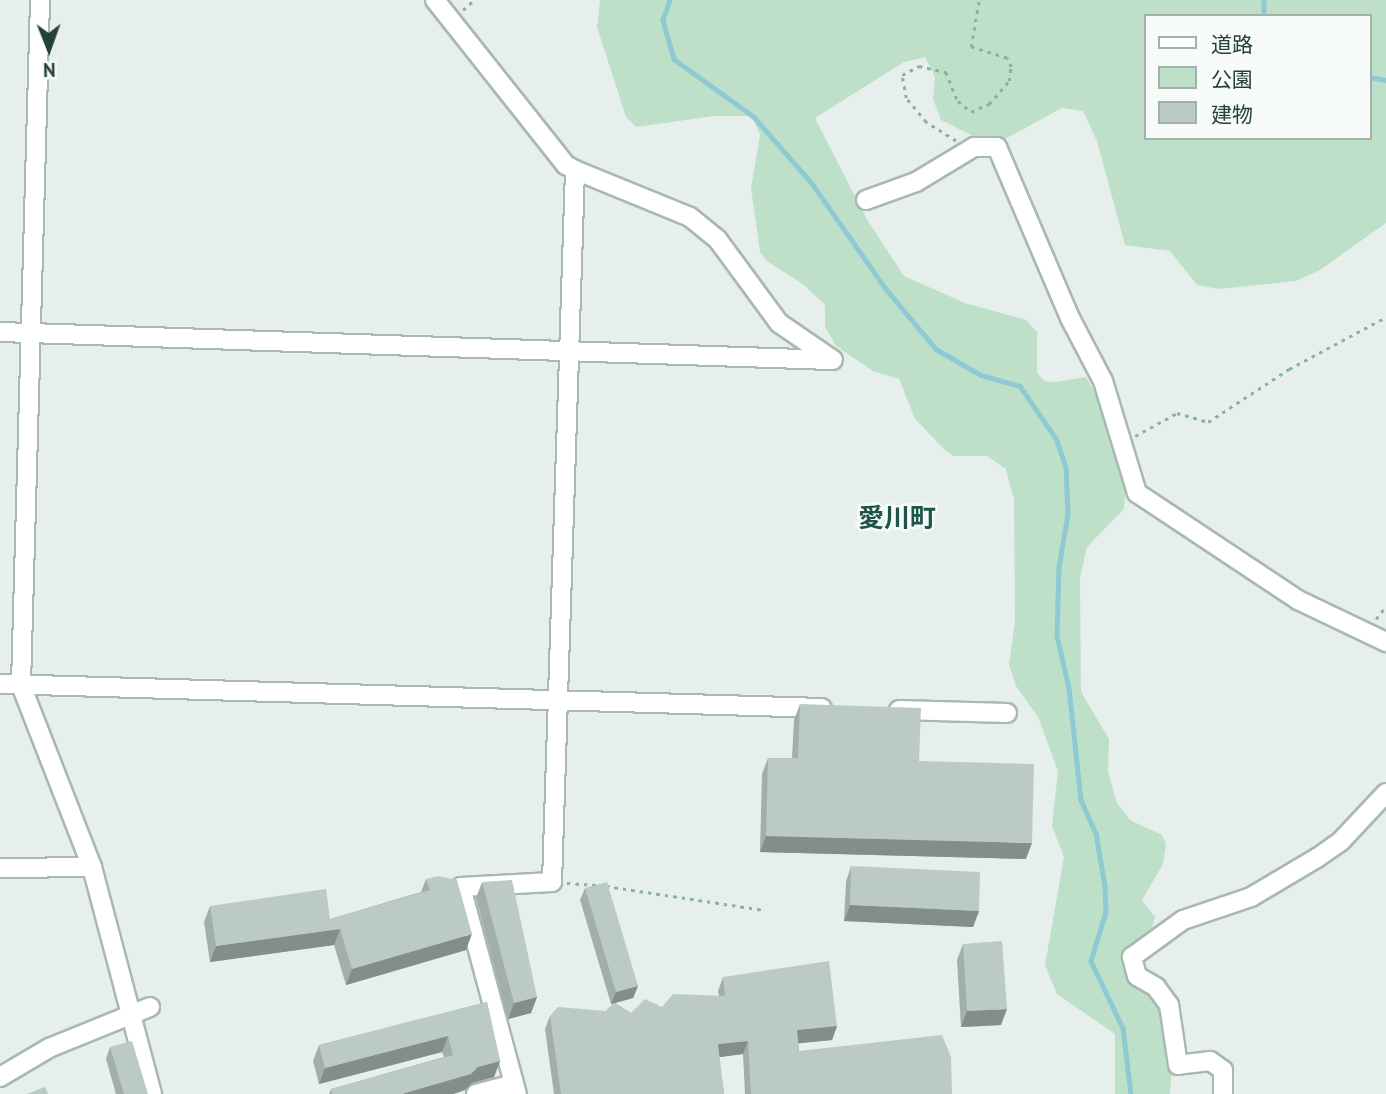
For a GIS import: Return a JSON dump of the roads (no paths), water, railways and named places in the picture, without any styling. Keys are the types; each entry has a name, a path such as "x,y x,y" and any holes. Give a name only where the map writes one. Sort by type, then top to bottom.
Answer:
{"street":[{"path":"40,0 29,332 22,685 92,867 152,1094"},
{"path":"0,332 833,360 779,323 718,240 691,217 566,164 435,0"},
{"path":"866,200 916,182 974,147 997,147 1070,318 1103,381 1124,444 1130,480 1145,502 1298,600 1386,642"},
{"path":"440,881 461,887 552,882 575,170"},
{"path":"0,684 843,709"},
{"path":"884,710 1007,713"},
{"path":"1223,1094 1223,1070 1210,1061 1178,1065 1169,1005 1156,987 1137,976 1132,957 1183,920 1251,897 1317,858 1341,841 1386,793"},
{"path":"0,868 92,867"},
{"path":"461,887 515,1089 476,1094"},
{"path":"0,1077 49,1048 150,1007"}],"waterway":[{"path":"670,0 663,20 674,59 754,117 811,182 886,289 936,349 981,375 1020,386 1057,440 1066,467 1068,514 1059,568 1057,636 1069,688 1081,800 1096,833 1105,886 1106,912 1091,961 1123,1028 1131,1094"},
{"path":"1264,0 1264,14"},
{"path":"1372,77 1386,80"}],"district":[{"name":"愛川町","path":"897,518"}]}
